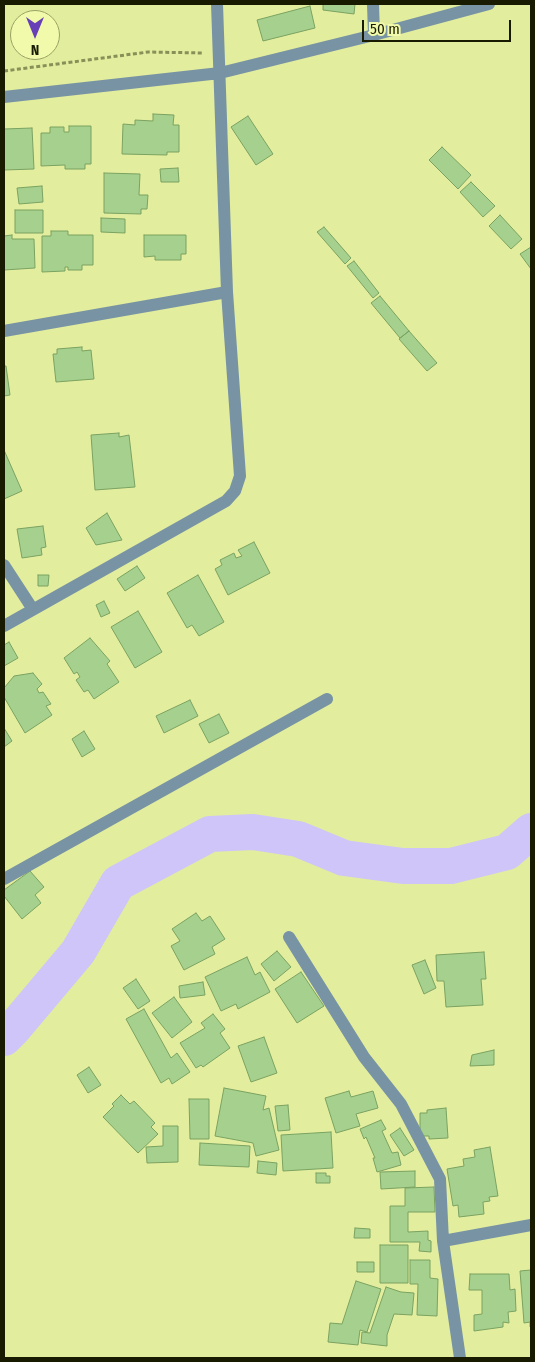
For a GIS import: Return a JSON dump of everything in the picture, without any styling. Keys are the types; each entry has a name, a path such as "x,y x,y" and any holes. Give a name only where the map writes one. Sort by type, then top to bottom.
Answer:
{"street":[{"path":"4,626 32,608 226,501 235,490 240,476 227,292 217,4"},
{"path":"373,4 374,35"},
{"path":"4,97 220,73 489,4"},
{"path":"4,330 227,292"},
{"path":"4,565 32,608"},
{"path":"4,879 328,699"},
{"path":"289,937 364,1057 401,1104 440,1179 443,1241 460,1358"},
{"path":"443,1241 531,1225"}],"path":[{"path":"4,71 148,52 189,51 220,55"}],"building":[{"path":"323,4 355,4 354,14 323,10"},
{"path":"310,6 315,28 263,41 257,20"},
{"path":"153,114 174,115 173,125 179,125 179,152 167,152 167,155 122,154 123,124 135,125 135,120 153,121"},
{"path":"248,116 273,154 256,165 231,127"},
{"path":"69,126 91,126 91,164 85,164 85,169 65,169 65,165 41,166 41,133 50,133 50,127 64,127 64,132 69,132"},
{"path":"32,128 34,169 4,170 4,129"},
{"path":"442,147 471,175 458,189 429,160"},
{"path":"178,168 179,182 161,182 160,169"},
{"path":"104,173 140,174 139,195 148,195 147,209 141,209 141,214 104,213"},
{"path":"471,182 495,206 483,217 460,192"},
{"path":"42,186 43,202 19,204 17,188"},
{"path":"15,210 43,210 43,233 15,233"},
{"path":"500,215 522,239 511,249 489,226"},
{"path":"101,218 125,219 125,233 101,232"},
{"path":"324,227 351,258 345,264 317,232"},
{"path":"51,231 68,231 68,235 93,235 93,265 82,265 82,270 68,270 68,267 65,267 65,271 42,272 42,236 51,236"},
{"path":"12,235 12,239 34,239 35,268 4,270 4,236"},
{"path":"144,235 186,235 186,254 181,254 181,260 155,260 155,256 144,257"},
{"path":"531,247 531,269 520,254"},
{"path":"354,261 379,293 373,298 347,266"},
{"path":"380,296 409,331 400,338 371,303"},
{"path":"409,331 437,363 427,371 399,339"},
{"path":"82,347 82,351 91,350 94,379 56,382 53,354 57,354 57,349"},
{"path":"4,366 6,366 10,395 4,396"},
{"path":"119,433 119,437 129,435 135,487 95,490 91,435"},
{"path":"4,450 22,491 4,499"},
{"path":"107,513 122,540 96,545 86,528"},
{"path":"43,526 46,547 41,548 42,555 22,558 17,529"},
{"path":"254,542 270,573 228,595 215,569 222,565 220,560 234,553 236,558 242,556 238,550"},
{"path":"137,566 145,578 125,591 117,579"},
{"path":"38,575 49,575 48,586 38,586"},
{"path":"198,575 224,622 199,636 192,625 187,628 167,593"},
{"path":"104,601 110,613 101,617 96,605"},
{"path":"138,611 162,652 135,668 111,627"},
{"path":"90,638 110,661 107,664 119,682 94,699 88,690 84,692 76,680 80,677 77,672 74,674 64,658"},
{"path":"9,642 18,658 4,666 4,645"},
{"path":"33,673 42,684 37,689 39,693 43,692 51,704 46,706 52,715 25,733 4,697 4,688 14,676"},
{"path":"190,700 198,716 164,733 156,716"},
{"path":"219,714 229,733 209,743 199,724"},
{"path":"4,728 12,741 4,747"},
{"path":"84,731 95,749 82,757 72,739"},
{"path":"30,871 44,887 35,895 41,903 22,919 4,896 4,890"},
{"path":"196,913 202,921 210,916 225,939 212,947 215,954 184,970 171,946 180,941 172,929"},
{"path":"277,951 291,967 274,981 261,964"},
{"path":"484,952 486,979 481,979 483,1005 446,1007 444,981 437,981 436,955"},
{"path":"247,957 255,975 260,972 270,992 238,1009 236,1004 221,1011 205,977"},
{"path":"425,960 436,988 424,994 412,965"},
{"path":"301,972 324,1006 297,1023 275,989"},
{"path":"136,979 150,1001 138,1009 123,988"},
{"path":"203,982 205,995 180,998 179,986"},
{"path":"174,997 192,1022 172,1038 152,1013"},
{"path":"144,1009 171,1058 177,1053 190,1072 172,1084 169,1078 161,1083 126,1019"},
{"path":"213,1014 225,1029 220,1033 230,1048 203,1067 201,1065 196,1068 180,1043 205,1028 201,1023"},
{"path":"264,1037 277,1073 251,1082 238,1046"},
{"path":"494,1050 494,1065 470,1066 472,1055"},
{"path":"89,1067 101,1085 88,1093 77,1075"},
{"path":"224,1088 266,1096 263,1110 269,1108 279,1150 256,1156 253,1143 215,1136"},
{"path":"349,1091 351,1097 373,1091 378,1108 356,1114 360,1126 336,1133 325,1098"},
{"path":"121,1095 130,1104 134,1101 155,1123 151,1127 158,1134 138,1153 103,1117 114,1106 112,1104"},
{"path":"189,1099 209,1099 209,1139 190,1139"},
{"path":"288,1105 290,1130 278,1131 275,1106"},
{"path":"446,1108 448,1138 429,1139 429,1136 420,1136 420,1113 427,1113 427,1110"},
{"path":"381,1120 386,1129 382,1131 392,1153 398,1152 401,1165 377,1172 373,1158 375,1158 366,1137 364,1139 360,1129"},
{"path":"163,1126 178,1126 178,1162 147,1163 146,1147 163,1146"},
{"path":"400,1128 414,1150 404,1156 390,1135"},
{"path":"331,1132 333,1168 283,1171 281,1135"},
{"path":"200,1143 250,1146 249,1167 199,1165"},
{"path":"490,1147 498,1196 489,1197 490,1201 483,1202 484,1214 459,1217 458,1205 453,1206 447,1169 464,1166 463,1159 475,1157 474,1150"},
{"path":"258,1161 277,1163 276,1175 257,1173"},
{"path":"415,1171 415,1187 381,1189 380,1172"},
{"path":"316,1173 326,1173 326,1176 330,1176 330,1183 316,1183"},
{"path":"434,1187 435,1212 408,1212 408,1232 428,1231 428,1240 431,1241 431,1252 419,1251 420,1242 390,1242 390,1206 405,1206 405,1188"},
{"path":"355,1228 370,1229 370,1238 354,1238"},
{"path":"380,1245 408,1245 408,1283 380,1283"},
{"path":"410,1260 430,1260 430,1278 438,1279 437,1316 417,1315 418,1284 410,1284"},
{"path":"357,1262 374,1262 374,1272 357,1272"},
{"path":"531,1270 530,1327 530,1322 524,1323 520,1271"},
{"path":"470,1274 509,1274 510,1290 515,1289 516,1311 508,1312 509,1323 503,1322 503,1327 474,1331 474,1315 482,1314 482,1290 469,1290"},
{"path":"356,1281 381,1289 367,1332 360,1330 358,1345 328,1342 330,1323 342,1324"},
{"path":"386,1287 401,1292 414,1293 412,1315 394,1314 387,1335 387,1346 361,1343 362,1332 370,1333"}],"waterway":[{"path":"4,1038 78,952 118,883 210,834 253,832 298,839 344,858 403,866 451,866 507,852 531,831"}]}
